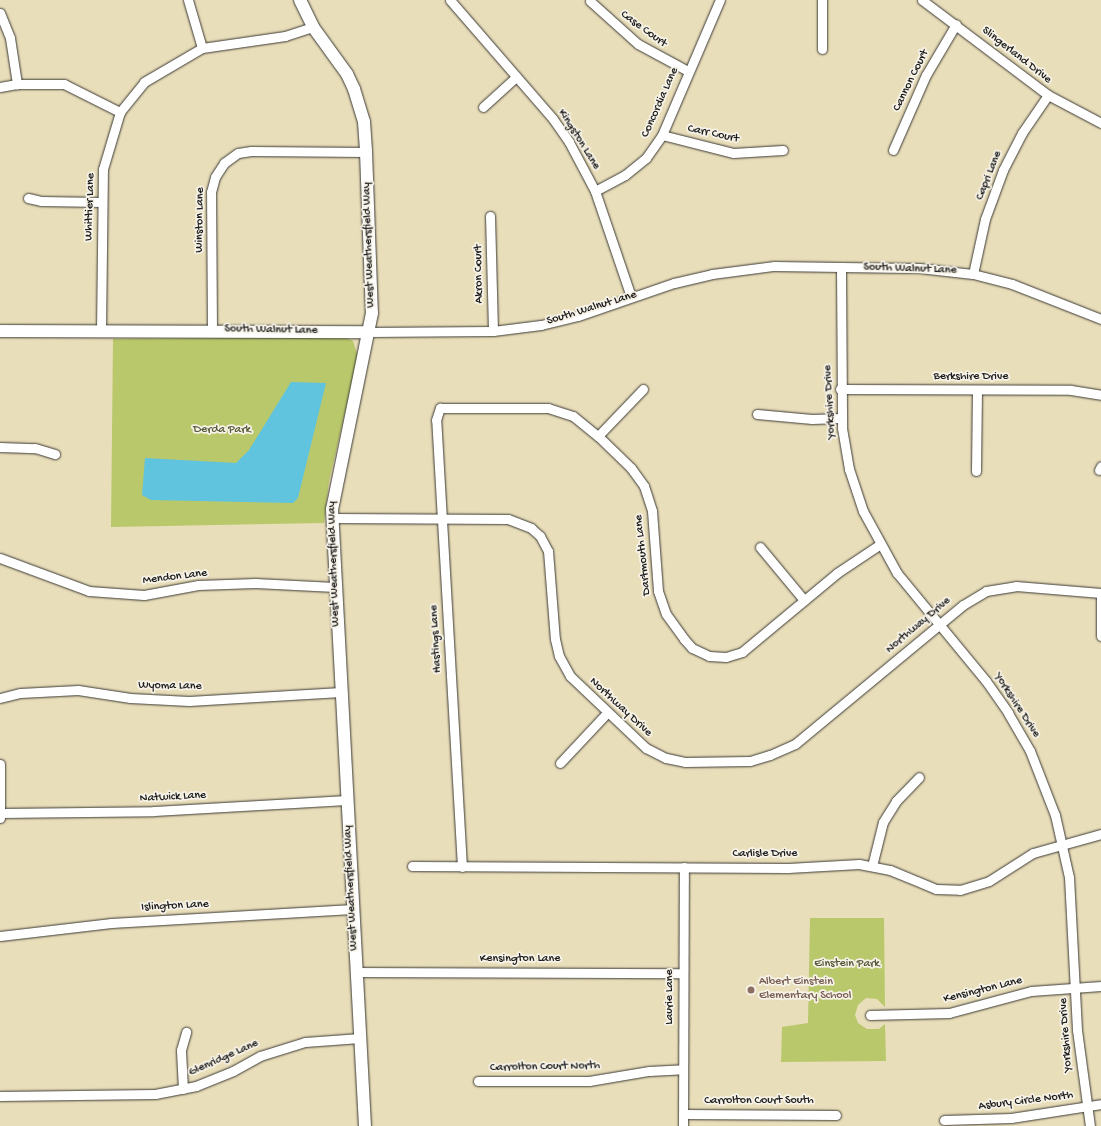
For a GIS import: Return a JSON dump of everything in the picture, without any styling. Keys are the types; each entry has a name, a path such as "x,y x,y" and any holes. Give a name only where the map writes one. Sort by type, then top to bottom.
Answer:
{"street":[{"path":"188,0 202,48"},
{"name":"West Weathersfield Way","path":"300,0 313,27 347,74 354,89 364,122 366,152 372,313 333,492 332,518 365,1126"},
{"name":"Kingston Lane","path":"450,0 553,119 595,191 631,297"},
{"name":"Concordia Lane","path":"595,191 625,176 636,167 646,158 662,135 688,71 720,0"},
{"path":"822,0 822,49"},
{"name":"Slingerland Drive","path":"922,0 956,24 1048,95 1101,122"},
{"name":"Case Court","path":"590,1 638,44 688,71"},
{"path":"0,13 10,38 17,84"},
{"name":"Cannon Court","path":"894,150 926,75 956,24"},
{"name":"Whittier Lane","path":"101,331 101,202 103,169 120,112 144,82 202,48 285,36 313,27"},
{"path":"483,107 516,77"},
{"path":"0,87 17,84 64,84 120,112"},
{"name":"Capri Lane","path":"973,274 985,219 1003,170 1022,133 1048,95"},
{"name":"Carr Court","path":"662,135 733,153 783,150"},
{"name":"Winston Lane","path":"212,330 211,192 215,177 224,163 238,153 251,151 366,152"},
{"path":"28,198 41,201 101,202"},
{"name":"Akron Court","path":"490,216 493,331"},
{"name":"South Walnut Lane","path":"0,331 493,331 560,320 674,283 712,274 774,266 919,268 973,274 1012,284 1101,319"},
{"name":"Yorkshire Drive","path":"841,268 841,418 854,486 879,545 897,573 986,681 1018,728 1047,790 1063,844 1072,908 1079,1056 1090,1126"},
{"path":"598,436 642,389"},
{"name":"Berkshire Drive","path":"840,389 1071,390 1101,395"},
{"path":"976,470 977,390"},
{"name":"Dartmouth Lane","path":"439,410 447,406 548,408 573,416 598,436 631,468 644,486 652,511 657,582 661,600 676,630 692,648 716,657 736,654 759,638 849,564 879,545"},
{"name":"Hastings Lane","path":"439,410 436,420 462,866"},
{"path":"757,414 812,419 841,418"},
{"path":"0,447 35,448 55,454"},
{"name":"Northway Drive","path":"332,518 508,519 526,524 540,536 549,559 554,632 559,656 570,676 607,713 646,748 672,760 722,762 757,759 783,750 808,735 972,598 1001,587 1101,593"},
{"path":"760,547 804,600"},
{"name":"Mendon Lane","path":"0,558 89,590 144,594 198,585 254,584 335,587"},
{"path":"1101,593 1101,636"},
{"name":"Wyoma Lane","path":"0,698 20,694 78,690 130,698 189,701 341,692"},
{"path":"560,763 607,713"},
{"path":"0,764 0,818"},
{"path":"872,866 883,822 896,801 919,777"},
{"name":"Natwick Lane","path":"0,813 154,811 347,800"},
{"name":"Carlisle Drive","path":"412,866 788,868 848,863 872,866 936,889 960,890 988,882 1033,853 1101,834"},
{"name":"Laurie Lane","path":"682,1126 684,867"},
{"name":"Islington Lane","path":"0,936 111,923 353,909"},
{"name":"Kensington Lane","path":"356,972 683,973"},
{"name":"Kensington Lane","path":"870,1015 949,1013 1031,991 1075,986 1101,986"},
{"path":"183,1089 181,1050 186,1032"},
{"name":"Glenridge Lane","path":"0,1096 137,1096 183,1089 233,1071 260,1056 305,1042 360,1038"},
{"name":"Carrolton Court North","path":"478,1081 588,1080 649,1071 683,1069"},
{"name":"Asbury Circle North","path":"944,1120 1011,1118 1101,1104"},
{"name":"Carrolton Court South","path":"683,1114 836,1115"}],"green space":[{"name":"Derda Park","path":"344,337 353,341 358,357 329,481 324,523 111,527 113,339"},
{"name":"Einstein Park","path":"810,918 884,918 885,1007 877,999 866,998 858,1005 855,1015 858,1023 867,1029 879,1029 885,1024 886,1061 781,1062 782,1027 808,1023"}],"water":[{"path":"291,382 326,383 298,498 293,503 151,500 142,495 145,458 236,463 249,450"}],"place":[{"name":"Albert Einstein Elementary School","path":"751,990"}]}
